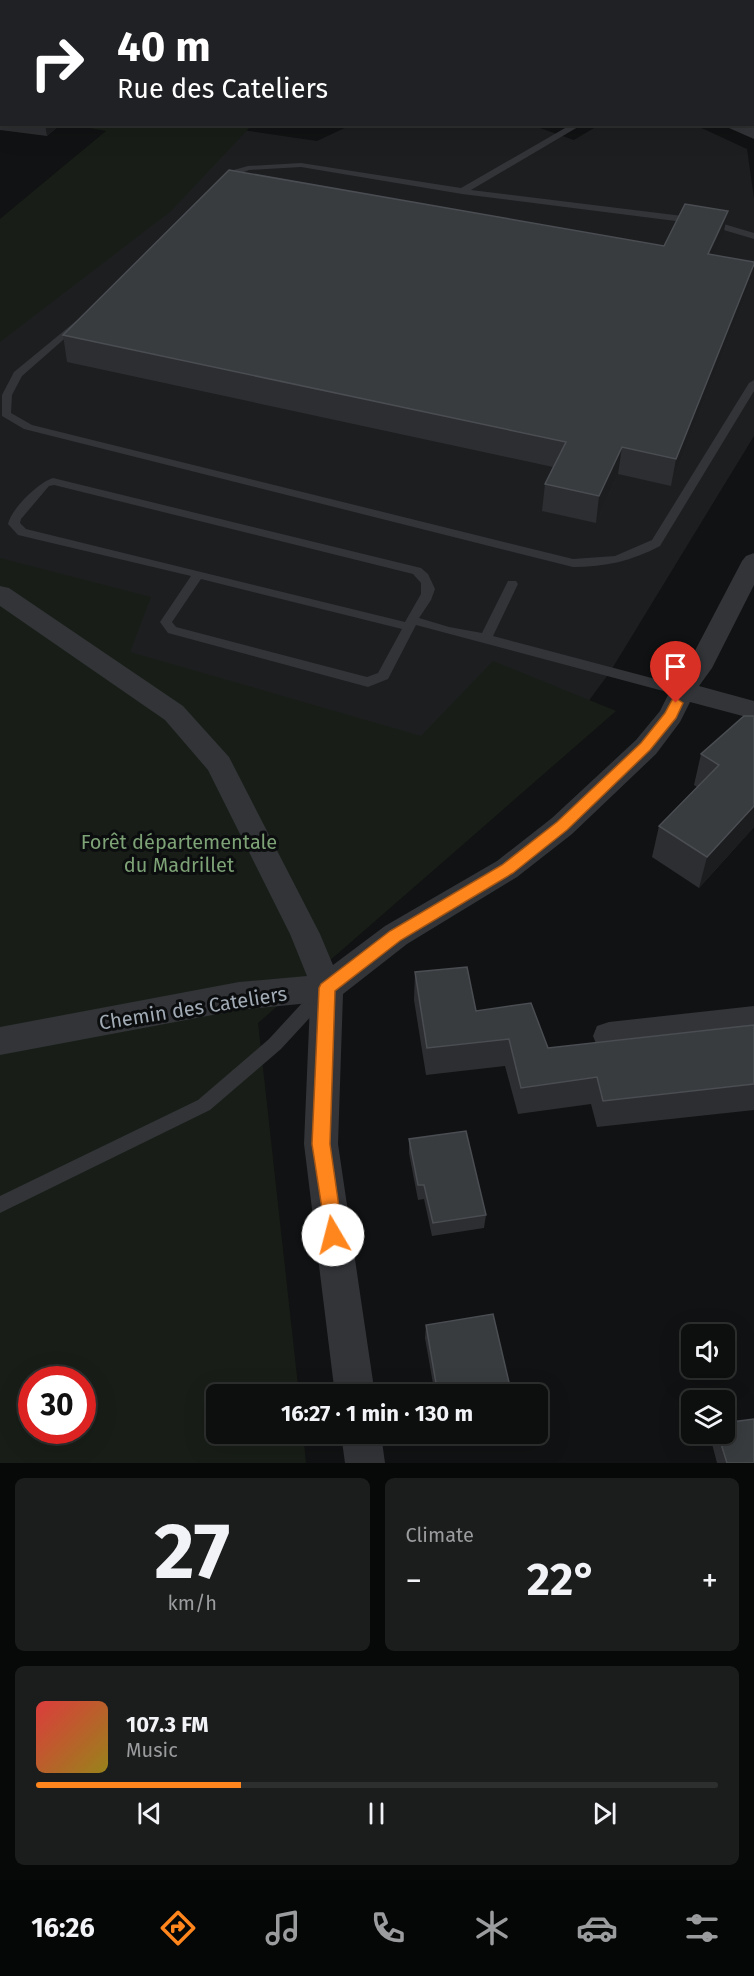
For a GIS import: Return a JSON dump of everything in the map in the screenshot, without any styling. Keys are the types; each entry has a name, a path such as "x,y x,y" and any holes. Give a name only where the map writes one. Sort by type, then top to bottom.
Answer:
{"street":[{"path":"740,126 754,133"},
{"path":"327,988 396,935 507,869 562,826 646,747 671,715 682,691 699,668 754,561"},
{"path":"0,594 174,712 219,764 305,934 327,988 321,1144 354,1384"},
{"path":"682,691 754,710"},
{"name":"Chemin des Cateliers","path":"0,1041 239,996 327,988"},
{"path":"609,1036 754,1020"},
{"path":"362,1444 365,1463"}],"lane":[{"path":"462,192 576,126"},
{"path":"216,189 232,173 248,168 301,165 462,192 706,222 737,229 754,236"},
{"path":"88,313 63,338 18,374 7,395 6,414 28,427 573,563 602,563 623,559 656,543 754,383"},
{"path":"198,574 166,621 172,630 368,682 382,676 410,623 430,590 430,583 426,577 417,571 53,481 45,484 15,518 14,524 22,532 410,623 486,638 682,691"},
{"path":"486,638 512,584"},
{"path":"0,1205 204,1105 275,1044 327,988"}],"shaded area":[{"path":"349,126 542,126 540,128 574,140 597,126 697,126 747,149 754,198 754,436 610,672 576,718 424,747 125,661 0,564 0,330 235,129 317,141"}],"green space":[{"path":"79,126 251,126 171,211 0,342 0,219 106,131"},
{"name":"Forêt départementale du Madrillet","path":"0,558 151,597 130,652 421,736 493,661 616,711 258,1023 298,1384 206,1384 206,1444 304,1444 306,1463 0,1463"}],"building":[{"path":"229,170 664,246 685,204 728,211 708,254 754,262 754,264 676,459 622,447 599,496 545,484 566,442 63,335"},
{"path":"744,716 754,716 754,806 707,857 659,826 719,765 701,754"},
{"path":"467,967 476,1011 531,1003 548,1048 754,1025 754,1084 603,1101 597,1077 521,1088 509,1039 427,1048 415,972"},
{"path":"466,1131 486,1215 433,1223 424,1185 418,1185 409,1139"},
{"path":"493,1314 509,1384 436,1384 426,1325"},
{"path":"754,1419 754,1463 727,1463 721,1444 735,1444 735,1422"}],"route":[{"path":"333,1235 321,1144 327,988 396,935 507,869 562,826 646,747 671,715 676,703"}]}
